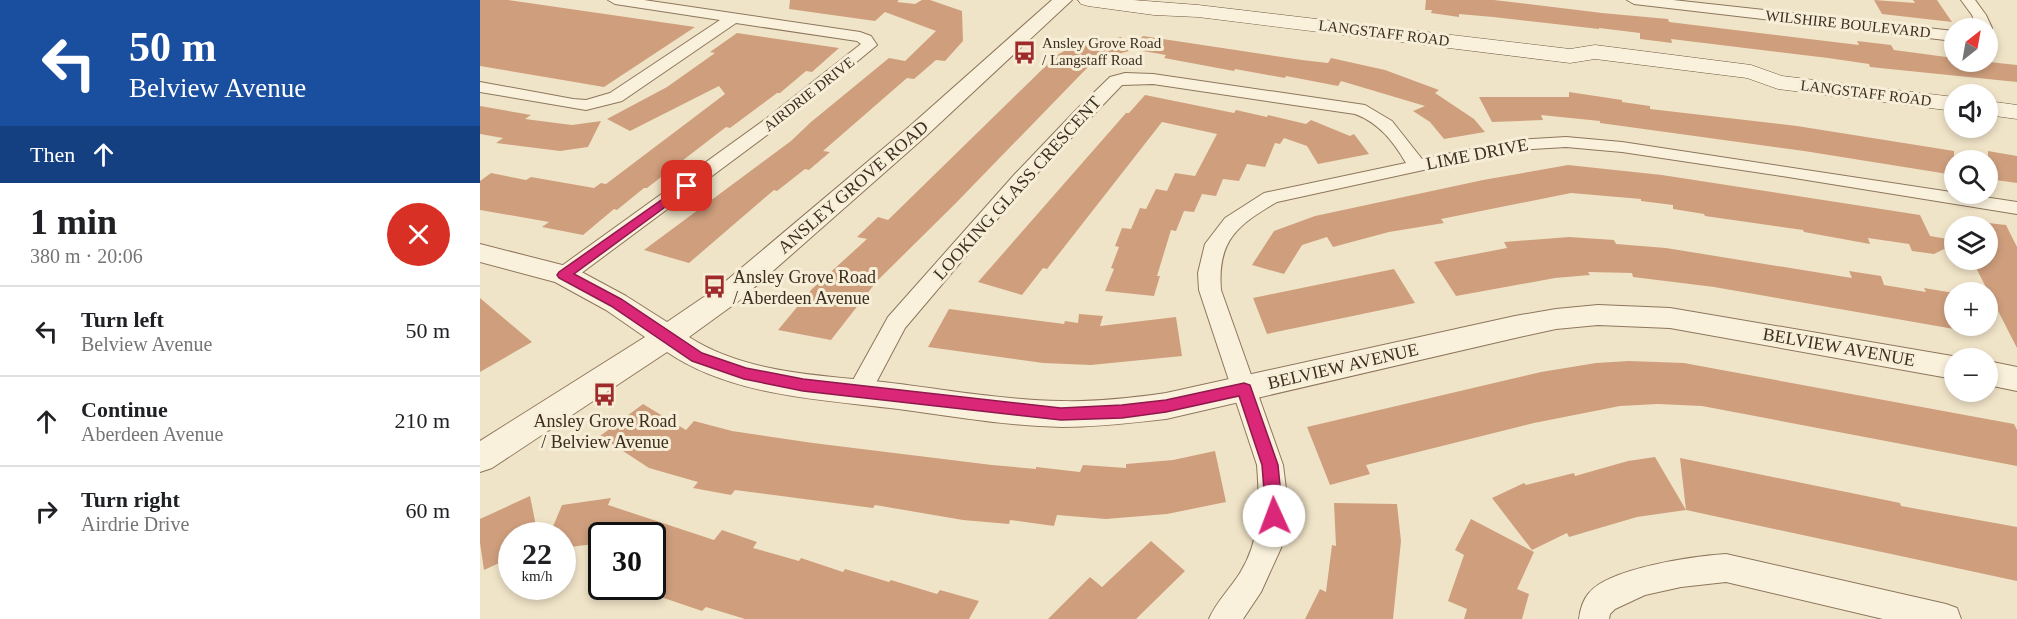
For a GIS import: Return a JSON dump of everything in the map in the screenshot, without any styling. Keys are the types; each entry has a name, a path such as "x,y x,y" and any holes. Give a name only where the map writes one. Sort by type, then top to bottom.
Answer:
{"main road":[{"name":"LANGSTAFF ROAD","path":"1088,0 1570,56 1593,65 1759,86 1778,82 1944,103"},
{"name":"LANGSTAFF ROAD","path":"1166,0 1198,11"},
{"path":"1998,109 2017,112"}],"street":[{"name":"AIRDRIE DRIVE","path":"564,275 773,122 869,45 866,39 860,37 615,0"},
{"name":"ANSLEY GROVE ROAD","path":"480,458 702,314 763,265 998,60 1063,0"},
{"name":"WILSHIRE BOULEVARD","path":"1634,0 1944,35"},
{"path":"1968,0 1980,18"},
{"path":"480,87 573,104 603,102 624,92 733,18"},
{"name":"LOOKING GLASS CRESCENT","path":"859,392 896,323 1021,179 1116,81 1125,78 1154,79 1359,109 1374,114 1386,123 1417,166"},
{"name":"LIME DRIVE","path":"1224,619 1247,590 1261,564 1274,516 1270,465 1210,290 1207,273 1212,250 1225,229 1237,217 1271,197 1515,145 1587,143 1782,170 2017,208"},
{"name":"BELVIEW AVENUE","path":"480,253 564,275 616,303 697,357 744,374 803,385 1061,414 1122,412 1166,406 1515,327 1556,319 1598,315 1670,318 1944,366"},
{"path":"1998,375 2017,379"},
{"path":"1594,619 1595,610 1603,599 1620,590 1700,568 1726,567 1946,619"}],"building":[{"path":"480,0 508,0 695,27 604,87 480,66"},
{"path":"790,0 899,0 897,2 915,4 922,0 930,0 962,11 963,41 945,61 936,60 914,79 907,78 823,151 830,152 809,170 805,169 777,191 774,190 689,263 644,250 791,141 889,58 905,61 936,31 885,12 875,21 789,9"},
{"path":"1426,0 1494,0 1668,19 1669,22 1859,45 1857,41 1891,45 1894,50 1944,57 1944,72 1998,72 1998,63 2017,65 2017,82 1870,67 1869,64 1828,58 1671,39 1672,43 1640,39 1640,33 1599,28 1459,14 1459,17 1425,10"},
{"path":"1874,0 1915,3 1913,0 1937,0 1949,18 1944,18 1944,21 1882,14"},
{"path":"737,33 839,48 812,72 806,71 780,93 730,128 726,127 617,210 614,209 583,235 542,227 549,222 480,210 480,181 491,173 526,180 531,177 594,188 601,183 606,184 725,94 719,86 630,131 607,119 667,87 715,53 710,52"},
{"path":"1143,36 1302,60 1328,63 1331,58 1385,70 1439,90 1435,93 1474,119 1485,132 1444,139 1430,122 1413,111 1425,106 1341,81 1338,86 1286,76 1285,78 1235,69 1234,71 1164,58 1166,55 1131,49"},
{"path":"1121,37 1133,50 1099,59 1088,67 877,281 831,340 778,330 812,289 867,239 857,237 878,217 888,220 1057,55 1066,50"},
{"path":"1569,92 1622,100 1622,102 1650,106 1650,109 1797,126 1948,150 1944,150 1944,173 1804,151 1600,123 1600,121 1541,115 1543,120 1492,122 1479,97 1569,97"},
{"path":"1145,95 1234,113 1236,110 1267,117 1268,115 1306,124 1311,120 1350,136 1354,134 1369,154 1318,164 1307,146 1284,138 1280,144 1275,143 1265,167 1247,164 1239,181 1223,179 1216,196 1202,194 1194,212 1184,211 1176,231 1171,230 1157,276 1160,276 1154,296 1105,291 1114,269 1111,268 1119,247 1115,246 1122,228 1131,229 1140,208 1146,209 1156,189 1167,191 1175,173 1195,176 1217,134 1162,122 1047,269 1043,268 1022,295 978,282 1126,113 1129,113"},
{"path":"480,106 531,115 525,119 572,125 601,121 588,147 560,151 496,143 503,138 480,134"},
{"path":"1998,153 2017,156 2017,183 1998,180"},
{"path":"1568,165 1662,175 1920,215 1930,236 1944,238 1944,249 1934,254 1912,251 1909,244 1868,238 1870,244 1803,230 1705,216 1673,209 1673,205 1641,201 1641,199 1571,193 1441,219 1444,223 1389,232 1333,247 1327,237 1302,245 1284,274 1252,265 1274,231 1315,216 1483,180"},
{"path":"1998,224 2006,225 2017,247 2017,348 1998,311 1998,282 1983,282 1977,270 1998,270"},
{"path":"1569,237 1614,240 1616,244 1666,248 1852,278 1849,271 1881,276 1884,285 1926,292 1924,288 1944,291 1944,327 1714,287 1633,277 1632,273 1588,272 1590,275 1555,278 1456,296 1434,262 1507,248 1504,242"},
{"path":"1394,269 1415,303 1267,334 1253,298"},
{"path":"480,298 532,342 480,372"},
{"path":"949,309 1064,324 1065,321 1078,323 1079,314 1103,316 1100,326 1176,317 1182,356 1091,365 1043,363 928,347"},
{"path":"1629,361 1684,363 2014,424 2017,430 2017,466 1702,406 1658,404 1620,406 1534,423 1366,465 1370,474 1330,485 1307,427 1541,372 1596,363"},
{"path":"643,404 686,430 694,421 732,431 813,443 1036,469 1036,467 1080,472 1083,465 1126,468 1126,464 1173,460 1215,451 1226,502 1167,514 1106,519 1057,515 1054,526 1010,520 1009,524 963,520 875,505 873,508 735,490 731,495 693,488 698,482 649,468 600,436"},
{"path":"1655,457 1686,510 1637,517 1569,537 1567,533 1532,550 1492,498 1524,483 1526,485 1574,473 1575,476 1628,461"},
{"path":"1680,458 1900,503 1901,506 2017,527 2017,581 1686,510"},
{"path":"530,496 535,522 498,522 498,564 484,570 480,543 480,519"},
{"path":"611,498 608,505 659,522 588,522 588,545 576,546 576,522 555,522 562,505"},
{"path":"1334,503 1397,504 1401,541 1393,619 1305,619 1320,589 1326,592 1332,545 1336,546"},
{"path":"1471,519 1534,552 1517,589 1529,594 1522,619 1464,619 1467,609 1448,601 1464,555 1455,550"},
{"path":"666,524 714,540 722,530 757,542 753,548 799,561 801,558 843,572 845,569 937,594 940,590 979,601 969,619 745,619 706,607 702,611 666,599"},
{"path":"1151,541 1185,571 1136,619 1048,619 1090,577 1102,587"}],"place":[{"name":"Ansley Grove Road / Langstaff Road","path":"1024,52"},
{"name":"Ansley Grove Road / Aberdeen Avenue","path":"715,287"},
{"name":"Ansley Grove Road / Belview Avenue","path":"605,395"}],"route":[{"path":"687,186 564,275 616,303 697,357 744,374 803,385 1061,414 1122,412 1166,406 1244,389 1270,465 1274,516"}]}
